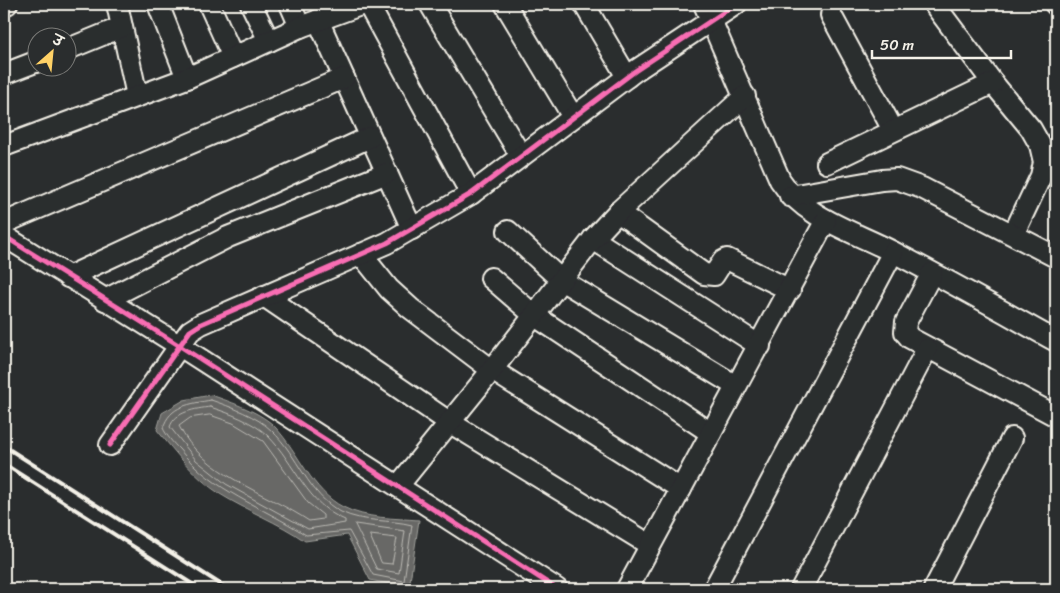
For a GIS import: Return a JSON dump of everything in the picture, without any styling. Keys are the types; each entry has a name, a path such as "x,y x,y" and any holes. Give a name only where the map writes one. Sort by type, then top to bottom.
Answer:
{"street":[{"path":"116,4 137,96"},
{"path":"158,4 188,78"},
{"path":"210,4 233,57"},
{"path":"251,4 268,41"},
{"path":"290,4 309,24 344,78 412,228"},
{"path":"4,146 188,78 268,41 363,4"},
{"path":"368,4 471,194"},
{"path":"430,4 522,156"},
{"path":"505,4 573,117"},
{"path":"584,4 628,76"},
{"path":"110,445 190,331 201,324 361,254 412,228 471,194 628,76 708,12 736,4"},
{"path":"934,4 993,83 1031,129 1040,145 1044,162 1041,176 1014,233"},
{"path":"708,12 780,180 790,196 826,220 893,252 1056,340"},
{"path":"831,15 893,130"},
{"path":"78,45 122,27"},
{"path":"4,74 28,64"},
{"path":"4,223 344,78"},
{"path":"827,163 993,83"},
{"path":"398,486 535,316 593,239 618,212 745,96"},
{"path":"68,276 370,137"},
{"path":"105,300 228,237 386,173"},
{"path":"790,196 882,180 897,180 922,188 1014,233 1056,257"},
{"path":"618,212 704,274 714,275 723,261 731,259 790,290"},
{"path":"627,589 736,386 760,346 826,220"},
{"path":"508,231 561,280 736,386"},
{"path":"4,236 180,346 557,589"},
{"path":"593,239 760,346"},
{"path":"714,589 893,252"},
{"path":"361,254 389,288 410,308 492,370 681,489"},
{"path":"932,273 906,322 905,332 910,338 927,349 1056,416"},
{"path":"491,278 535,316 711,433"},
{"path":"264,296 449,422 650,545"},
{"path":"801,589 927,349"},
{"path":"934,589 1012,438"}],"water":[{"path":"211,395 246,408 276,428 314,482 332,500 343,507 371,516 419,520 409,588 370,580 347,535 305,541 220,494 194,472 157,430 162,413 184,400"}],"railway":[{"path":"4,446 228,589"},
{"path":"4,464 200,589"}],"cycle path":[{"path":"110,445 190,331 201,324 387,243 471,194 635,71 736,4"},
{"path":"4,236 180,346 557,589"}]}
